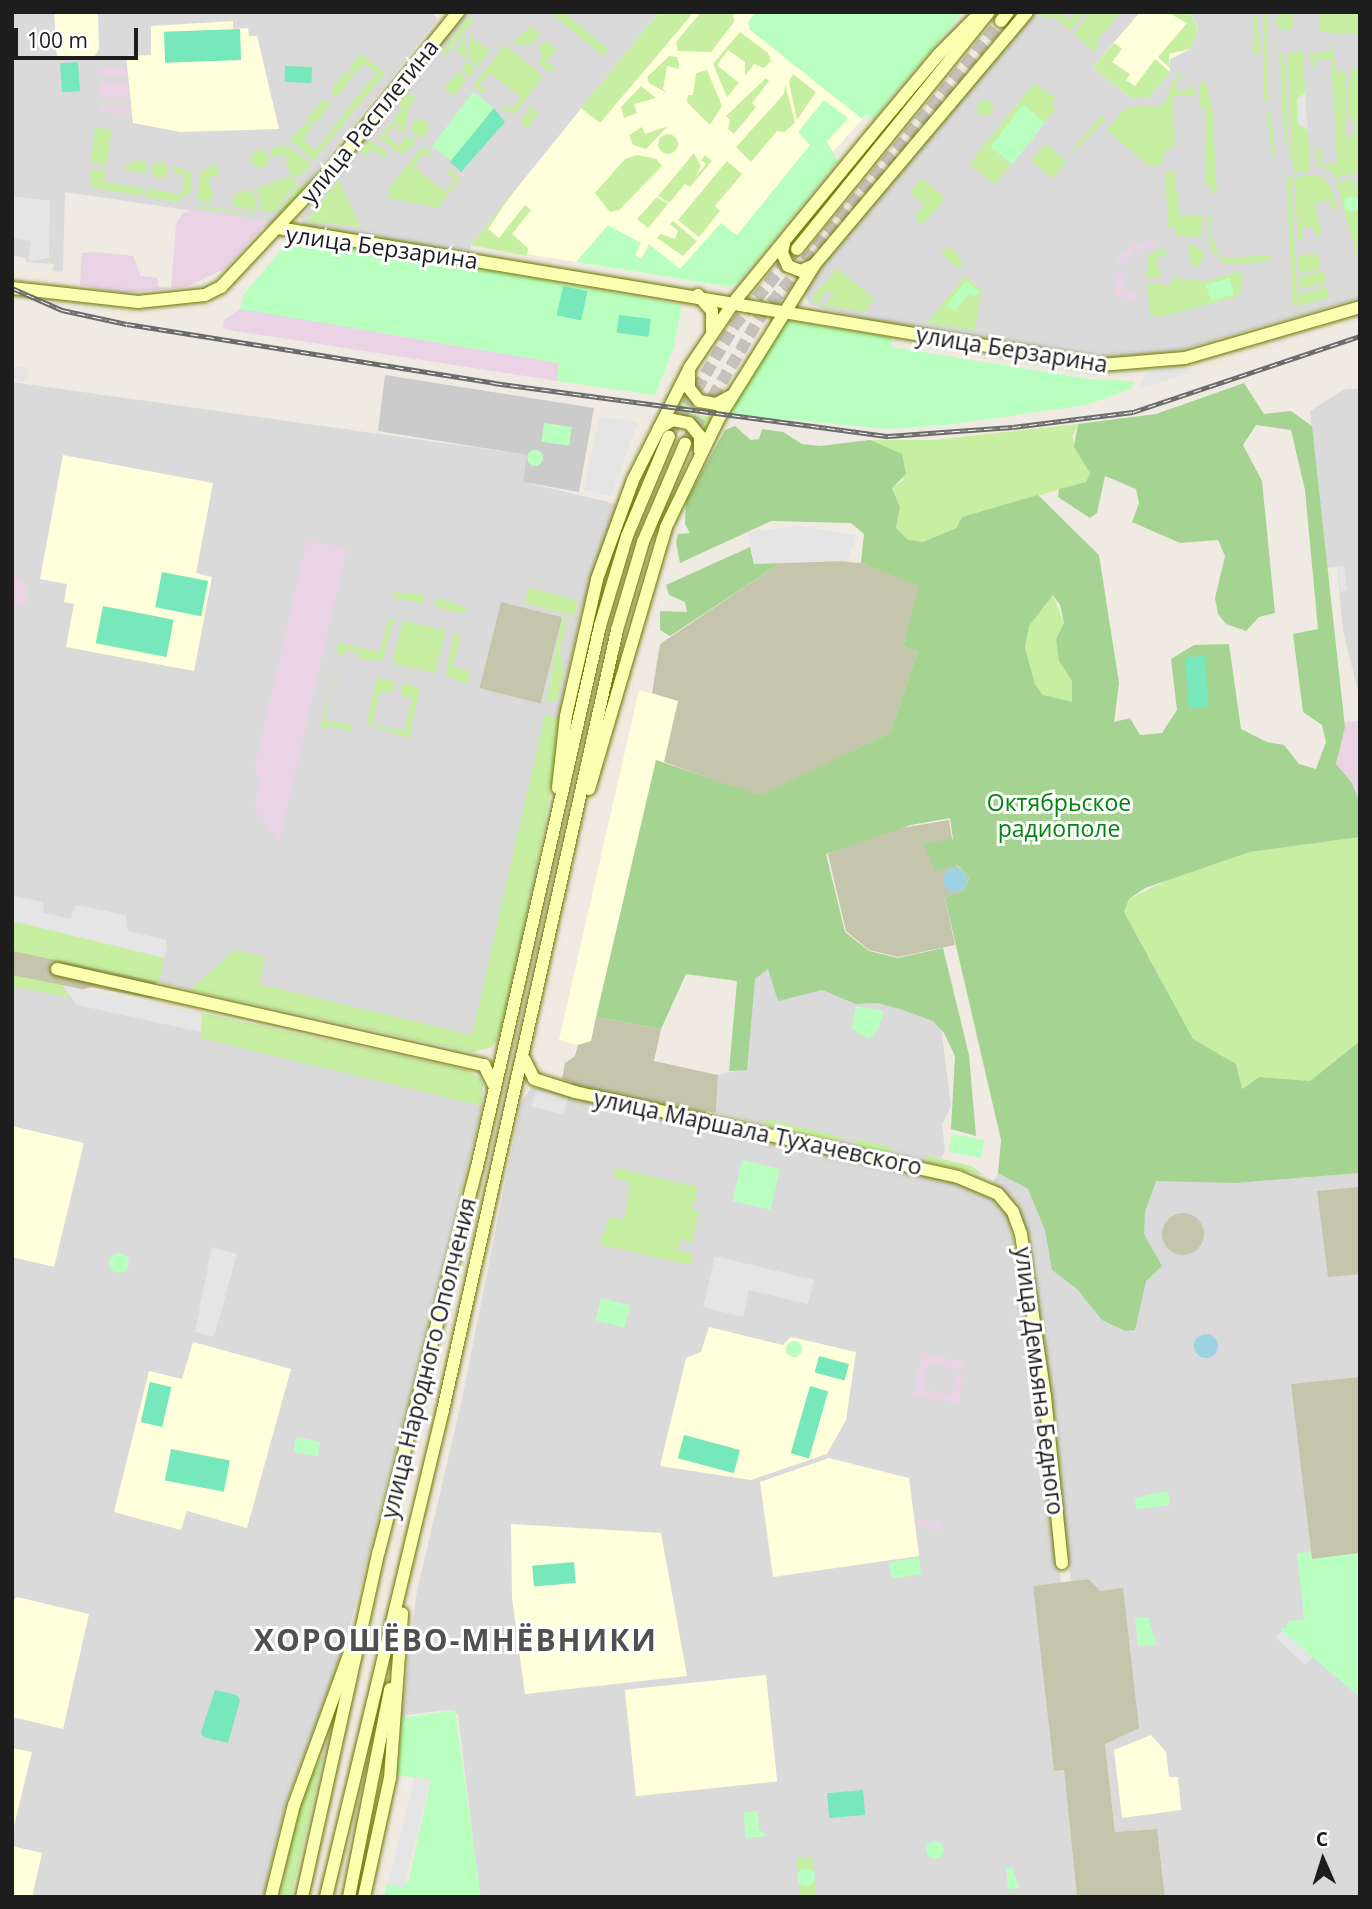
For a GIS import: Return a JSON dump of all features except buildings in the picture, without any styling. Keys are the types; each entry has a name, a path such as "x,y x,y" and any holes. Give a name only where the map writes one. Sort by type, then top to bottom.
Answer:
{"street":[{"name":"улица Расплетина","path":"278,228 458,12"},
{"path":"556,820 566,716 585,623 612,531 655,431 690,367 734,302 932,62 981,12"},
{"path":"797,249 945,72 988,12"},
{"path":"576,823 601,758 650,574 700,451 815,264 1027,12"},
{"name":"улица Берзарина","path":"12,288 121,302 205,295 233,277 278,228 697,295 1067,361 1130,365 1185,358 1360,307"},
{"path":"784,242 783,258 788,266 802,271 815,264"},
{"path":"803,283 804,301 820,317"},
{"path":"697,295 712,310 711,334"},
{"path":"690,367 689,388 699,401 716,404 735,392"},
{"path":"655,431 669,421 686,421 698,432 700,451"},
{"path":"556,820 614,572 669,436"},
{"path":"576,823 634,569 685,444"},
{"name":"улица Народного Ополчения","path":"302,1897 366,1609 495,1088 556,820"},
{"name":"улица Народного Ополчения","path":"326,1897 406,1567 576,823"},
{"path":"58,969 484,1065 494,1061 504,1048"},
{"path":"514,1093 534,1079 525,1068 523,1052"},
{"path":"484,1065 495,1088"},
{"name":"улица Маршала Тухачевского","path":"534,1079 624,1105 703,1123 712,1119 958,1177 986,1186 1007,1203"},
{"name":"улица Демьяна Бедного","path":"1007,1203 1021,1234 1034,1317 1062,1563"},
{"path":"364,1897 390,1778 406,1567"},
{"path":"271,1897 293,1805 366,1609"},
{"path":"349,1897 398,1651"}],"shaded area":[{"path":"12,12 430,12 438,19 275,223 65,192 63,272 53,271 54,264 26,262 26,258 12,255"},
{"path":"54,12 98,12 99,49 94,57 57,59"},
{"path":"465,12 659,12 471,245 469,255 304,228 301,217"},
{"path":"659,12 963,12 873,119 867,114 831,154 838,161 738,283 730,287 471,245"},
{"path":"1031,12 1360,12 1360,298 1148,359 1095,359 898,327 810,305 805,296 807,283"},
{"path":"1140,12 1190,12 1198,28 1190,49 1170,59 1170,72 1149,98 1131,98 1093,67"},
{"path":"233,21 233,29 248,28 249,36 257,36 279,129 180,132 133,123 126,56 151,55 151,26"},
{"path":"99,67 125,68 125,75 98,75"},
{"path":"99,82 128,83 127,98 98,97"},
{"path":"1305,93 1308,130 1298,124 1297,99"},
{"path":"99,105 130,106 129,114 98,112"},
{"path":"12,196 50,201 49,258 28,261 31,241 12,238"},
{"path":"193,210 275,223 263,227 226,268 186,287 124,293 80,285 82,253 96,252 133,256 141,276 158,278 158,287 171,288 176,225 182,213"},
{"path":"1153,239 1154,246 1135,250 1124,264 1117,264 1117,258 1133,245"},
{"path":"1116,276 1124,276 1124,290 1137,292 1136,300 1116,296"},
{"path":"244,294 250,310 559,363 557,381 223,329 224,320 240,309"},
{"path":"1183,363 1191,373 1138,389 1147,372"},
{"path":"21,366 27,368 27,380 21,382 15,380 13,374 15,368"},
{"path":"385,375 594,408 579,492 523,482 527,455 378,431"},
{"path":"12,382 528,455 523,482 617,504 582,608 561,703 535,877 499,1037 492,1047 472,1052 12,950"},
{"path":"1360,388 1360,700 1343,631 1337,567 1327,568 1310,411 1343,390"},
{"path":"599,416 638,422 611,496 584,490"},
{"path":"63,455 213,483 196,573 212,577 194,671 66,647 74,604 64,602 67,584 40,579"},
{"path":"799,526 856,535 847,561 754,564 747,532"},
{"path":"307,540 347,549 279,842 254,808 260,779 254,769"},
{"path":"816,559 861,563 920,587 903,646 917,652 890,733 760,796 664,762 678,701 652,693 660,644 782,562"},
{"path":"1344,566 1347,591 1340,592 1337,567"},
{"path":"12,575 27,586 25,605 12,602"},
{"path":"501,602 562,617 541,704 479,688"},
{"path":"639,690 678,701 667,951 596,1018 591,1041 578,1045 559,1040"},
{"path":"1360,721 1360,804 1352,783 1336,765 1343,722"},
{"path":"949,820 956,865 969,877 965,890 945,898 955,945 898,957 869,950 846,931 828,854 865,834"},
{"path":"12,896 43,902 44,913 70,919 76,905 126,915 128,931 167,940 165,958 12,921"},
{"path":"12,923 161,960 153,999 92,987 64,994 12,983"},
{"path":"749,965 940,1018 951,1106 942,1124 945,1150 938,1165 716,1113 718,1075 739,1070"},
{"path":"12,975 466,1070 483,1084 482,1106 441,1274 345,1645 286,1803 263,1897 12,1897"},
{"path":"62,985 202,1013 201,1032 77,1005"},
{"path":"596,1017 661,1029 654,1061 718,1075 716,1113 707,1111 704,1117 572,1087 572,1082 562,1079 565,1063 575,1056 578,1045 591,1041"},
{"path":"532,1087 972,1186 995,1198 1008,1214 1031,1333 1061,1583 1033,1586 1054,1770 1064,1769 1077,1897 480,1897 458,1714 449,1710 406,1715 401,1720 416,1596 462,1399 521,1103"},
{"path":"536,1090 568,1098 564,1114 532,1106"},
{"path":"12,1126 84,1143 54,1267 12,1257"},
{"path":"998,1173 1236,1183 1360,1173 1360,1897 1165,1897 1157,1829 1115,1832 1105,1744 1123,1589 1099,1591 1089,1579 1071,1582 1027,1234 1018,1209 993,1182"},
{"path":"1360,1187 1360,1274 1328,1277 1317,1191"},
{"path":"1183,1213 1198,1219 1204,1234 1198,1249 1183,1255 1168,1249 1162,1234 1168,1219"},
{"path":"212,1247 237,1254 214,1337 195,1332"},
{"path":"715,1256 814,1280 808,1304 749,1290 743,1317 703,1307"},
{"path":"709,1327 783,1345 791,1337 856,1352 846,1420 827,1454 751,1480 660,1466 686,1358 701,1352"},
{"path":"193,1342 291,1369 247,1528 187,1511 181,1530 114,1512 149,1371 182,1379"},
{"path":"922,1353 963,1361 962,1370 928,1363 923,1389 952,1395 955,1375 962,1376 959,1403 913,1396"},
{"path":"1360,1377 1360,1553 1312,1559 1291,1384"},
{"path":"829,1458 909,1478 919,1556 773,1577 760,1482"},
{"path":"916,1518 942,1523 940,1531 915,1525"},
{"path":"511,1524 661,1533 687,1676 525,1694 512,1598"},
{"path":"1089,1579 1100,1591 1123,1588 1139,1728 1105,1744 1115,1832 1157,1829 1165,1897 1077,1897 1064,1770 1054,1771 1033,1586"},
{"path":"17,1597 89,1614 63,1729 12,1717 12,1602"},
{"path":"1282,1631 1313,1657 1305,1665 1275,1637"},
{"path":"766,1675 777,1781 636,1796 625,1690"},
{"path":"1151,1735 1166,1752 1169,1777 1178,1777 1181,1810 1122,1818 1114,1750"},
{"path":"12,1748 32,1752 12,1834"},
{"path":"415,1776 431,1780 404,1888 388,1884"},
{"path":"12,1846 42,1853 32,1897 12,1896"}],"green space":[{"path":"549,12 563,12 608,49 604,56"},
{"path":"659,12 694,12 600,123 581,108"},
{"path":"701,12 733,12 734,22 711,52 678,51 676,42"},
{"path":"756,12 963,12 873,119 867,114 862,119 750,30 748,22"},
{"path":"1060,12 1069,20 1076,12 1085,12 1070,31 1053,16 1048,20 1041,14"},
{"path":"1091,12 1121,12 1096,41 1099,45 1093,52 1074,33"},
{"path":"1167,12 1190,12 1198,28 1190,49 1169,54 1170,68 1158,57 1187,23"},
{"path":"1264,12 1268,12 1268,101 1264,101"},
{"path":"1285,12 1291,15 1294,21 1291,27 1285,30 1279,27 1276,21 1279,15"},
{"path":"1319,12 1360,12 1360,52 1357,34 1320,32"},
{"path":"469,16 474,20 445,56 441,53"},
{"path":"1253,16 1257,16 1260,54 1253,54"},
{"path":"530,26 540,34 532,44 517,45 514,42"},
{"path":"240,29 241,60 165,63 164,32"},
{"path":"740,32 768,53 771,61 764,68 754,64 745,76 745,62 728,50 717,65 739,83 727,97 713,64"},
{"path":"465,36 468,60 455,50"},
{"path":"470,36 490,51 477,67 470,59"},
{"path":"545,40 557,49 546,61 555,68 550,73 538,63 543,53 538,49"},
{"path":"1114,43 1122,49 1112,62 1130,74 1126,80 1135,86 1155,59 1170,72 1149,98 1131,98 1093,67"},
{"path":"505,45 543,76 514,115 501,108 504,104 511,110 521,97 490,73 479,84 486,90 483,94 473,85"},
{"path":"1333,50 1337,72 1345,72 1345,137 1354,135 1355,123 1348,118 1348,89 1352,70 1360,68 1360,172 1334,178 1330,169 1317,166 1316,149 1321,149 1322,165 1337,163 1331,59 1316,59 1316,68 1311,68 1310,54"},
{"path":"1284,52 1290,170 1282,109 1280,53"},
{"path":"1303,52 1305,93 1299,124 1308,130 1310,171 1293,171 1287,53"},
{"path":"360,54 385,73 313,161 290,139 306,122 313,127 303,139 315,150 376,73 364,63 355,74 348,70"},
{"path":"669,56 677,57 679,69 667,66 663,89 667,93 649,83 647,77"},
{"path":"468,60 475,70 470,77 461,69"},
{"path":"78,62 80,91 62,92 60,63"},
{"path":"285,66 312,67 311,83 284,82"},
{"path":"707,70 722,106 710,125 687,102 688,95 693,95 696,73"},
{"path":"346,72 353,77 335,98 331,90"},
{"path":"458,72 467,80 453,96 444,88"},
{"path":"793,74 816,92 797,120 789,82"},
{"path":"1183,74 1187,77 1177,77 1178,92 1194,87 1195,95 1173,96 1175,146 1165,151 1162,165 1149,166 1107,130 1126,107 1163,106 1176,76"},
{"path":"766,78 769,81 752,103 756,107 734,134 728,129 730,120 726,116"},
{"path":"1199,82 1206,83 1212,106 1217,193 1212,193 1212,185 1206,185 1205,107 1200,107"},
{"path":"1034,83 1056,98 1051,105 1057,109 1045,122 1023,106 990,146 1011,165 994,184 972,166 972,160"},
{"path":"785,84 795,122 785,132 777,131 751,162 736,147 784,94"},
{"path":"641,86 656,98 634,104 637,113 624,118 621,107"},
{"path":"401,90 410,91 406,132 397,131"},
{"path":"473,92 494,108 453,162 432,146"},
{"path":"414,94 417,97 386,135 399,146 407,135 416,143 401,154 379,138"},
{"path":"322,100 332,103 314,125 307,119"},
{"path":"824,100 848,118 827,142 838,161 738,283 730,287 576,262 608,225 641,243 635,255 641,259 649,244 680,269 721,223 737,235 810,145 798,132"},
{"path":"985,100 991,102 991,114 985,116 979,114 977,108 979,102"},
{"path":"1023,105 1045,122 1012,164 990,147"},
{"path":"531,106 538,112 528,130 521,121"},
{"path":"494,108 505,122 461,172 450,162"},
{"path":"1270,110 1275,153 1272,157 1267,113"},
{"path":"1101,116 1106,119 1074,152 1072,150"},
{"path":"420,119 426,122 429,128 426,134 420,137 414,134 411,128 414,122"},
{"path":"668,126 646,149 633,145 629,135 642,127 645,134"},
{"path":"95,128 112,129 106,166 91,162"},
{"path":"668,134 675,137 678,144 675,151 668,154 661,151 658,144 661,137"},
{"path":"369,140 388,152 384,158 372,149 366,156 360,151"},
{"path":"1046,144 1066,161 1053,179 1034,163 1033,157"},
{"path":"286,145 311,164 299,178 290,174 284,154 273,158 271,148"},
{"path":"422,147 432,153 428,157 423,154 414,166 445,192 455,180 447,173 450,169 460,179 438,208 388,198 390,187"},
{"path":"256,150 264,150 269,159 267,166 256,168 251,163 251,155"},
{"path":"694,153 701,166 696,176 706,164 701,160 705,155 712,161 690,187 685,184 669,203 658,196"},
{"path":"638,155 656,159 662,166 619,210 610,212 595,193 625,159"},
{"path":"136,160 147,162 145,173 122,169"},
{"path":"727,161 742,174 715,206 720,211 699,237 678,220"},
{"path":"157,162 163,162 168,170 166,176 157,178 152,173 152,167"},
{"path":"216,165 219,175 208,178 214,197 208,203 197,200 201,170"},
{"path":"174,166 192,173 190,196 182,195 178,202 145,197 146,189 182,194 185,175 173,173"},
{"path":"90,169 106,171 104,182 143,188 141,196 91,187"},
{"path":"1174,170 1180,217 1203,215 1201,237 1175,236 1175,228 1168,228 1165,171"},
{"path":"1321,175 1331,187 1337,208 1332,210 1328,200 1314,204 1322,233 1315,235 1312,226 1301,229 1304,238 1298,239 1294,177"},
{"path":"290,176 297,182 274,212 262,212 257,188"},
{"path":"1286,177 1291,177 1298,305 1293,305"},
{"path":"921,178 946,198 922,225 914,218 924,205 910,192"},
{"path":"339,179 360,227 308,222 307,220"},
{"path":"1354,179 1360,197 1360,266 1336,183"},
{"path":"299,184 304,187 279,214 278,211"},
{"path":"252,189 258,211 234,207 232,196"},
{"path":"513,192 488,229 499,238 525,205 531,210 512,234 528,248 527,256 471,245"},
{"path":"1352,196 1360,204 1352,212 1344,204"},
{"path":"657,197 668,204 648,228 637,219"},
{"path":"198,205 277,218 200,209"},
{"path":"1207,216 1212,216 1212,237 1220,258 1270,255 1271,262 1224,264 1211,251"},
{"path":"673,221 697,241 683,256 657,238 661,234 675,239 678,231 670,224"},
{"path":"294,235 682,305 674,347 655,395 557,381 559,363 240,309 244,294"},
{"path":"1187,245 1194,245 1205,254 1199,265 1192,265 1190,259"},
{"path":"945,248 954,250 963,265 959,269 941,253"},
{"path":"1166,248 1165,258 1156,258 1161,277 1146,278 1149,254"},
{"path":"1317,252 1321,268 1299,273 1298,257"},
{"path":"837,268 874,299 865,312 821,305 835,297 827,290 817,305 811,299"},
{"path":"1241,271 1241,291 1236,297 1159,317 1150,313 1147,282 1172,286 1172,278 1206,281"},
{"path":"1323,271 1326,283 1302,289 1299,277"},
{"path":"965,276 981,289 975,330 927,323"},
{"path":"1229,278 1234,294 1211,301 1206,285"},
{"path":"966,281 979,292 975,297 969,294 955,311 947,305"},
{"path":"563,286 587,291 581,321 557,315"},
{"path":"1327,287 1329,298 1300,306 1300,294"},
{"path":"619,315 651,319 649,337 617,333"},
{"path":"790,321 892,338 891,347 1089,379 1134,381 1131,389 1086,405 946,425 888,429 726,414 784,323"},
{"name":"Октябрьское радиополе","path":"1244,383 1264,414 1291,411 1312,426 1345,727 1336,764 1352,783 1360,804 1360,837 1250,852 1145,888 1129,899 1124,912 1193,1039 1236,1064 1242,1089 1259,1077 1310,1081 1360,1041 1360,1173 1236,1183 1156,1181 1145,1212 1144,1234 1162,1266 1146,1281 1135,1330 1125,1331 1102,1320 1077,1289 1052,1270 1045,1230 1028,1189 998,1173 1001,1140 945,898 965,890 969,877 957,865 936,872 923,844 953,839 950,818 911,825 826,854 845,932 869,951 898,958 943,948 969,1055 976,1136 951,1129 955,1056 944,1033 933,1021 903,1010 878,1003 856,1004 822,990 778,1001 768,969 755,979 747,1070 729,1071 737,981 686,974 661,1029 596,1017 656,760 760,795 890,733 917,652 903,646 919,587 861,563 864,534 851,523 771,521 680,563 676,542 678,534 690,533 685,524 686,501 725,430 735,426 751,440 759,439 762,429 783,432 802,444 820,446 870,440 902,454 906,474 892,488 900,507 896,528 908,540 923,542 956,528 962,517 1038,495 1099,555 1119,683 1114,722 1130,718 1140,735 1162,733 1177,710 1171,659 1194,645 1229,644 1241,729 1267,742 1284,745 1299,764 1316,769 1326,742 1322,725 1303,712 1293,634 1318,629 1305,490 1291,430 1256,425 1243,445 1262,481 1275,613 1259,617 1246,631 1226,624 1218,614 1215,598 1225,556 1218,540 1180,543 1132,522 1139,503 1136,489 1105,476 1097,513 1090,518 1058,497 1059,489 1086,482 1090,473 1074,447 1078,424 1156,414","holes":["1053,595 1060,605 1064,623 1056,639 1059,661 1072,681 1072,702 1043,695 1035,684 1025,648 1029,626"]},
{"path":"684,388 717,407 714,412 674,406"},
{"path":"671,411 712,417 704,430 690,417 669,415"},
{"path":"544,423 572,427 569,446 541,442"},
{"path":"1078,424 1072,437 1090,472 1086,482 962,517 956,528 923,542 908,540 896,528 900,507 892,487 904,480 893,454 870,440 933,440"},
{"path":"532,450 538,450 543,458 541,464 532,466 527,461 527,455"},
{"path":"750,547 754,564 782,562 670,636 660,630 660,611 687,612 685,602 669,595 666,585"},
{"path":"162,572 208,581 201,616 155,607"},
{"path":"529,587 578,601 574,616 525,602"},
{"path":"394,592 425,595 423,604 392,597"},
{"path":"1053,595 1064,623 1056,639 1059,660 1072,681 1072,703 1043,695 1035,684 1025,648 1029,626"},
{"path":"437,598 467,608 465,614 435,607"},
{"path":"103,606 174,620 166,657 96,643"},
{"path":"562,617 567,618 560,652 564,672 557,700 546,702 545,706"},
{"path":"388,619 394,620 382,661 358,658 359,652 345,649 343,657 337,653 337,643 380,652"},
{"path":"403,620 446,631 435,673 392,663"},
{"path":"454,634 461,635 453,667 470,671 468,684 445,676"},
{"path":"1205,656 1209,707 1189,708 1185,657"},
{"path":"377,678 395,681 392,693 380,691 372,724 404,731 412,699 400,695 403,683 420,688 409,738 366,724"},
{"path":"334,681 340,683 333,685 325,720 352,725 352,732 332,726 320,730"},
{"path":"545,714 557,718 561,727 545,824 499,1037 492,1047 472,1052 190,990 235,950 265,957 259,984 472,1035"},
{"path":"1360,837 1360,1041 1310,1081 1259,1077 1241,1089 1236,1064 1193,1039 1124,912 1129,899 1172,878 1250,852"},
{"path":"12,914 167,947 159,982 12,951"},
{"path":"12,975 62,985 72,998 12,986"},
{"path":"856,1006 884,1011 877,1031 869,1039 851,1028"},
{"path":"202,1013 466,1070 481,1079 482,1106 200,1038"},
{"path":"762,1118 844,1137 834,1141 767,1125"},
{"path":"952,1134 984,1140 981,1158 949,1152"},
{"path":"853,1138 896,1149 887,1153 861,1147"},
{"path":"925,1155 972,1166 983,1175 929,1162"},
{"path":"742,1160 780,1169 771,1210 733,1201"},
{"path":"616,1168 698,1187 692,1210 699,1212 692,1243 680,1239 678,1250 693,1254 690,1265 599,1244 610,1216 624,1220 630,1183 613,1177"},
{"path":"119,1253 126,1256 129,1263 126,1270 119,1273 112,1270 109,1263 112,1256"},
{"path":"601,1298 630,1305 625,1328 595,1320"},
{"path":"791,1341 797,1341 802,1349 800,1355 791,1357 786,1352 786,1346"},
{"path":"819,1356 849,1364 845,1380 815,1372"},
{"path":"150,1382 171,1387 162,1427 141,1422"},
{"path":"810,1386 828,1391 809,1459 791,1453"},
{"path":"684,1435 740,1450 734,1473 678,1458"},
{"path":"296,1437 321,1442 318,1456 293,1452"},
{"path":"171,1449 230,1460 224,1492 165,1480"},
{"path":"1168,1491 1170,1505 1136,1509 1135,1498"},
{"path":"1311,1552 1312,1559 1360,1553 1360,1697 1279,1629 1286,1628 1288,1621 1304,1619 1297,1553"},
{"path":"919,1558 921,1575 891,1579 889,1562"},
{"path":"574,1562 576,1583 534,1587 532,1566"},
{"path":"1148,1617 1157,1645 1138,1646 1135,1618"},
{"path":"215,1690 237,1695 240,1700 228,1743 203,1737 201,1732"},
{"path":"455,1710 481,1897 384,1897 387,1884 408,1883 431,1780 397,1775 402,1718"},
{"path":"324,1754 291,1897 280,1897 299,1807 309,1778"},
{"path":"863,1790 865,1815 829,1818 827,1793"},
{"path":"758,1811 759,1829 767,1836 745,1838 744,1812"},
{"path":"935,1841 941,1844 944,1850 941,1856 935,1859 929,1856 926,1850 929,1844"},
{"path":"812,1857 816,1896 800,1897 796,1859"},
{"path":"1012,1867 1019,1888 1008,1889 1006,1868"},
{"path":"806,1868 814,1873 815,1877 810,1885 806,1886 798,1881 797,1877 802,1869"}],"water":[{"path":"955,868 966,875 967,880 960,891 955,892 944,885 943,880 950,869"},
{"path":"1206,1334 1215,1337 1218,1346 1215,1355 1206,1358 1197,1355 1194,1346 1197,1337"}],"tunnel":[{"path":"685,444 760,317 1001,21"},
{"path":"669,436 734,326 797,249"}],"railway":[{"path":"12,288 62,310 127,324 494,383 888,436 1013,427 1133,412 1360,336"}],"district":[{"name":"ХОРОШЁВО-МНЁВНИКИ","path":"456,1640"}]}
